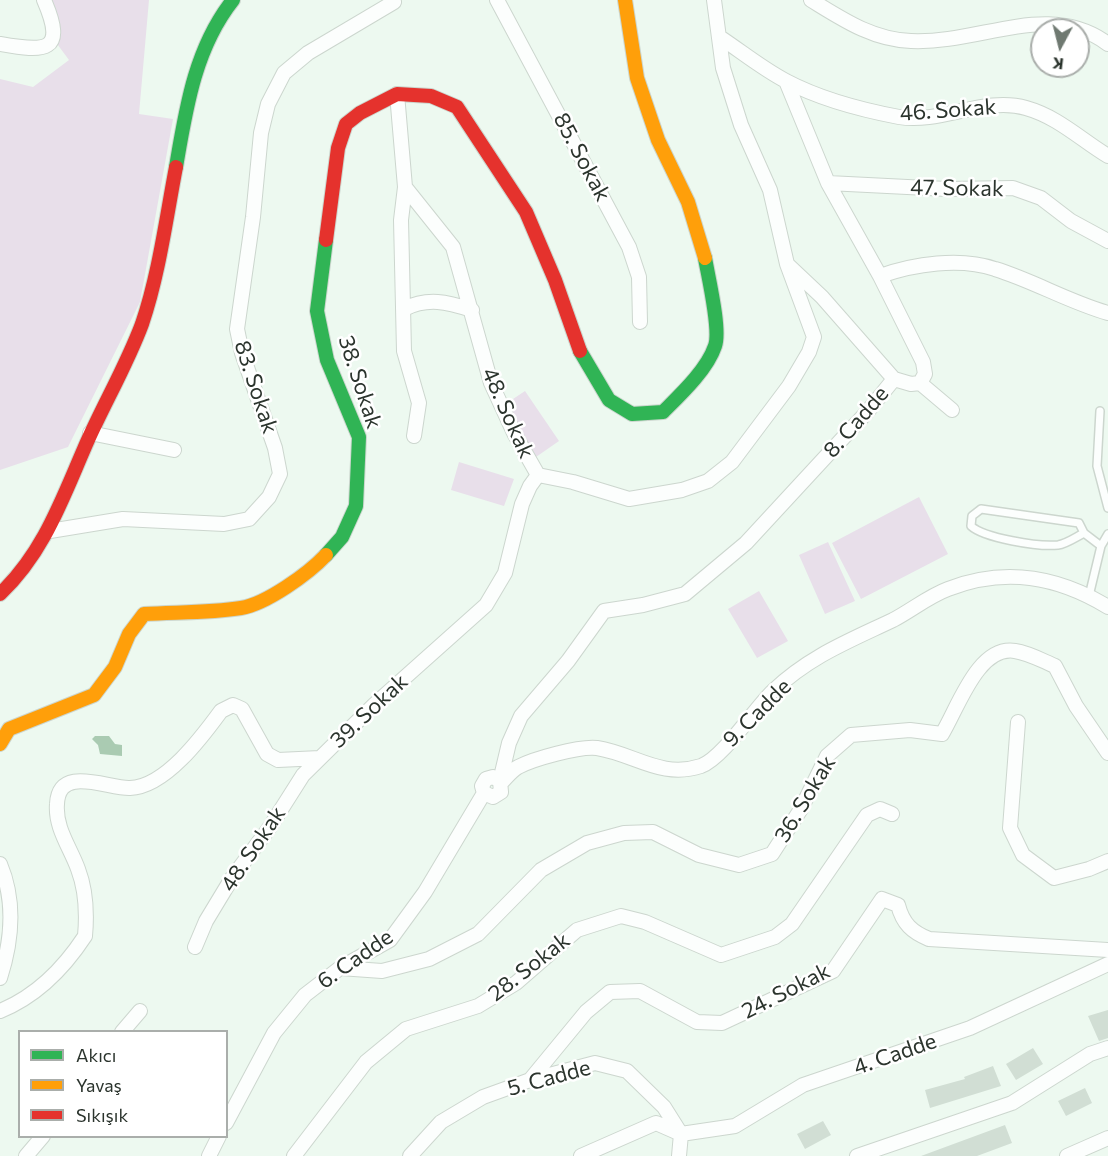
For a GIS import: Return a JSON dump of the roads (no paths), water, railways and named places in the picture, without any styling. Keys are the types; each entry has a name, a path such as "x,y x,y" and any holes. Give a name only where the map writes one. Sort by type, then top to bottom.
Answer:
{"street":[{"path":"0,44 33,50 47,46 53,36 53,29 44,0"},
{"path":"0,594 27,567 50,531 90,433 146,310 192,79 209,32 233,0"},
{"name":"85. Sokak","path":"497,0 629,247 642,292 640,322"},
{"path":"414,436 419,403 404,351 401,220 405,187 397,94 431,96 457,107 526,212 555,280 579,350 609,400 632,414 663,412 690,386 716,345 715,315 705,259 688,202 658,140 637,78 624,0"},
{"path":"714,0 721,38 723,68 741,126 770,190 787,264"},
{"path":"811,0 850,24 884,38 912,41 958,36 1040,13 1067,16 1095,30 1108,44"},
{"name":"83. Sokak","path":"50,531 123,519 224,524 249,519 269,497 280,474 275,448 242,353 237,329 253,217 261,133 268,104 284,73 308,53 394,2"},
{"name":"46. Sokak","path":"721,38 786,81 840,102 902,117 943,115 993,106 1024,107 1055,118 1108,156"},
{"path":"786,81 828,183 880,276 923,362 925,374 920,383"},
{"name":"38. Sokak","path":"0,744 9,729 94,695 115,667 129,634 144,614 243,608 284,589 314,568 342,537 356,506 359,437 327,360 317,311 338,148 346,124 360,113 397,94"},
{"name":"47. Sokak","path":"828,183 947,189 1013,188 1041,198 1071,221 1108,241"},
{"name":"48. Sokak","path":"405,187 453,247 491,383 514,433 538,475 573,482 629,499 656,496 708,481 732,462 789,386 809,352 814,337 787,264"},
{"path":"880,276 897,270 958,263 993,268 1060,297 1108,313"},
{"name":"8. Cadde","path":"485,786 521,716 568,661 604,610 643,605 685,594 746,543 868,411 894,379 822,297 787,264"},
{"path":"404,309 418,302 443,301 472,310"},
{"path":"894,379 911,384 920,383 952,410"},
{"path":"90,433 174,450"},
{"name":"39. Sokak","path":"0,1011 41,988 56,974 86,936 83,888 78,869 58,822 57,802 61,791 81,780 131,789 166,775 221,711 233,705 242,709 267,754 278,760 320,758 374,705 486,605 505,573 522,504 538,475"},
{"name":"9. Cadde","path":"485,786 493,797 499,795 502,789 501,782 516,767 552,755 596,748 677,772 705,765 731,740 773,691 825,651 894,619 947,589 992,576 1034,578 1089,596 1108,607"},
{"name":"36. Sokak","path":"340,968 382,971 429,959 477,934 540,870 587,843 624,833 653,832 699,855 739,865 772,854 801,808 827,756 851,735 910,730 942,734 982,663 1002,651 1016,651 1055,666 1076,706 1108,753"},
{"path":"1018,722 1010,828 1023,855 1054,878 1089,869 1108,861"},
{"name":"8. Cadde","path":"501,782 509,743"},
{"name":"48. Sokak","path":"195,947 206,921 232,878 270,827 303,775 320,758"},
{"name":"6. Cadde","path":"228,1119 274,1033 305,995 340,968 390,940 425,892 485,786"},
{"name":"28. Sokak","path":"294,1156 366,1062 406,1029 478,1006 516,983 577,930 621,916 645,921 721,956 775,937 792,924 867,815 880,809 892,814"},
{"path":"0,864 9,894 12,926 0,978"},
{"name":"24. Sokak","path":"530,1080 586,1012 610,992 640,991 697,1022 722,1023 834,971 882,899 898,905 901,918 913,933 929,939 1108,950"},
{"name":"4. Cadde","path":"681,1134 735,1126 803,1085 970,1028 1108,964"},
{"path":"124,1030 140,1011"},
{"path":"857,1156 1012,1103 1090,1054 1108,1048"},
{"name":"5. Cadde","path":"415,1153 441,1122 483,1097 530,1080 595,1064 627,1071 664,1107 681,1134"},
{"path":"581,1156 656,1123 681,1134 679,1156"},
{"path":"26,1156 42,1138"},
{"path":"209,1156 218,1138"},
{"path":"1074,1155 1108,1138"}],"lane":[{"path":"1100,411 1097,466 1108,508"},
{"path":"1084,533 1059,545 1022,542 978,532 970,526 972,516 981,509 1079,523 1084,533 1101,546"},
{"path":"1089,596 1101,546 1108,534"}]}
